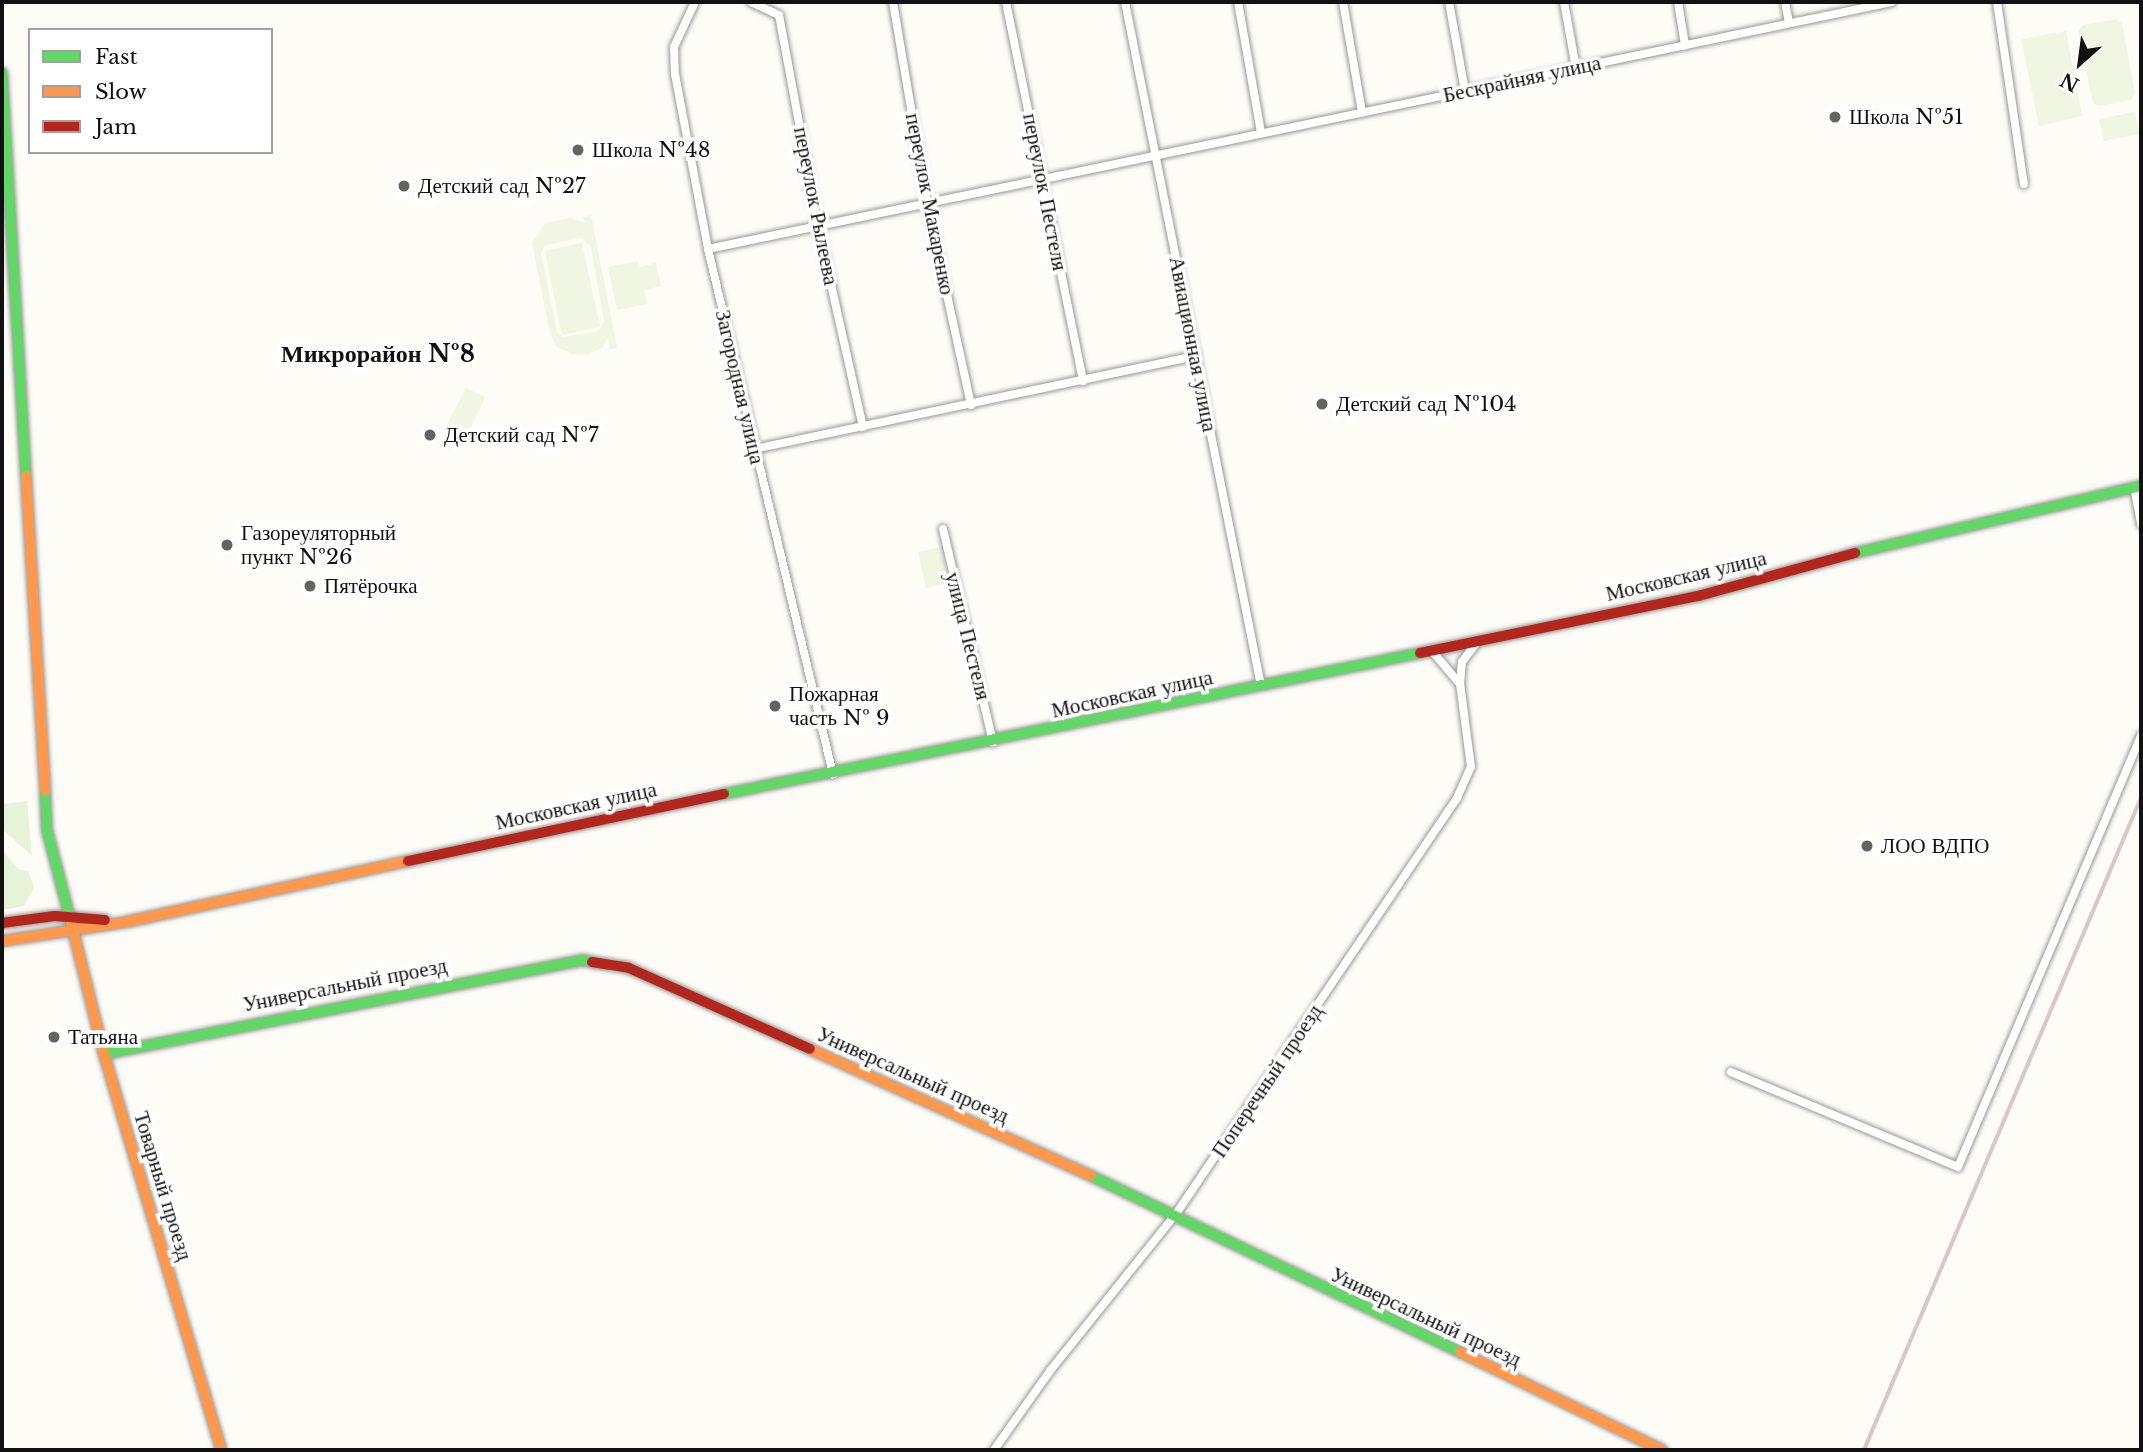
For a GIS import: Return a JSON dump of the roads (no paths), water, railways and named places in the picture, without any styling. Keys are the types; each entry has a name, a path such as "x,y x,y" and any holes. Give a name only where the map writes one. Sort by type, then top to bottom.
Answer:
{"main road":[{"name":"Товарный проезд","path":"2,73 47,830 104,1054 220,1450"},
{"name":"Московская улица","path":"2,941 127,922 1717,592 1935,530 2138,487"},
{"name":"Московская улица","path":"2,923 70,918 127,922"},
{"name":"Универсальный проезд","path":"104,1054 294,1014 582,960 629,968 1176,1214 1271,1265 1662,1450"}],"street":[{"name":"Загородная улица","path":"695,2 674,47 675,74 708,249 833,774"},
{"name":"переулок Рылеева","path":"751,2 779,15 818,226 863,426"},
{"name":"переулок Макаренко","path":"893,2 927,203 971,405"},
{"name":"переулок Пестеля","path":"1006,2 1083,382"},
{"name":"Авиационная улица","path":"1125,2 1153,156 1196,356 1261,686"},
{"path":"1238,2 1261,133"},
{"path":"1343,2 1362,112"},
{"path":"1449,2 1465,91"},
{"path":"1564,2 1576,68"},
{"path":"1678,2 1685,45"},
{"path":"1785,2 1788,23"},
{"name":"Бескрайняя улица","path":"708,249 1892,2"},
{"path":"1997,2 2024,184"},
{"path":"754,449 1083,382 1196,356"},
{"path":"2138,487 2141,524"},
{"name":"улица Пестеля","path":"943,529 993,742"},
{"name":"Поперечный проезд","path":"994,1450 1050,1371 1176,1214 1457,798 1471,767 1460,684 1462,662 1478,641"},
{"path":"1432,651 1460,684"},
{"path":"1731,1072 1958,1167 2141,735"}],"railway":[{"path":"1864,1450 2141,798"}],"place":[{"name":"Школа №51","path":"1835,117"},
{"name":"Школа №48","path":"578,150"},
{"name":"Детский сад №27","path":"404,186"},
{"name":"Детский сад №104","path":"1322,404"},
{"name":"Детский сад №7","path":"430,435"},
{"name":"Газореуляторный пункт №26","path":"227,545"},
{"name":"Пятёрочка","path":"310,586"},
{"name":"Пожарная часть № 9","path":"775,706"},
{"name":"ЛОО ВДПО","path":"1867,846"},
{"name":"Татьяна","path":"54,1037"}],"district":[{"name":"Микрорайон №8","path":"378,354"}]}
